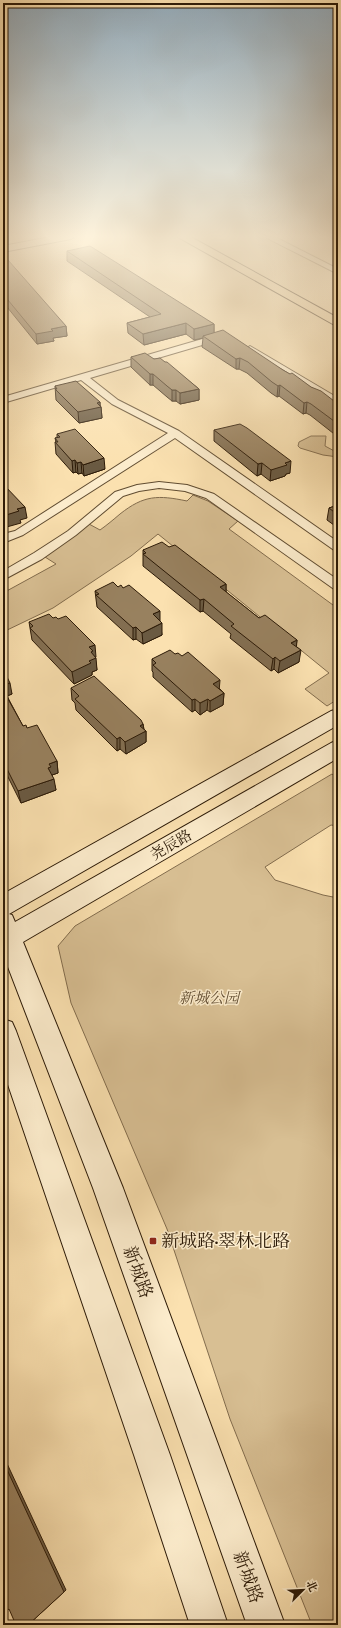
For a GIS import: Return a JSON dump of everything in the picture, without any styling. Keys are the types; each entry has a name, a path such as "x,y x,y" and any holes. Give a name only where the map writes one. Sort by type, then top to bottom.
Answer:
{"main road":[{"path":"318,312 338,323"},
{"name":"尧辰路","path":"3,906 338,716"},
{"name":"尧辰路","path":"5,934 338,748"},
{"name":"新城路","path":"5,934 108,1188 266,1625"},
{"path":"3,1030 210,1625"}],"street":[{"path":"3,400 227,335 338,402"},
{"path":"83,377 115,402 175,433 338,547"},
{"path":"3,536 8,537 19,533 175,433"},
{"path":"3,576 38,556 72,533 119,494 137,488 159,485 186,488 210,496 338,586"}],"green space":[{"path":"311,436 326,436 325,446 338,453 338,457 323,455 300,448 298,446 299,442"},
{"path":"193,495 208,501 238,521 229,529 333,605 338,602 338,699 327,706 305,689 329,673 158,534 131,556 53,608 3,632 3,593 56,564 45,557 89,524 100,530 120,514 144,500 159,497 187,501"},
{"name":"新城公园","path":"332,774 338,779 338,826 331,825 265,867 275,880 323,895 338,898 338,1625 312,1625 230,1419 167,1229 71,1003 58,946 75,926"}],"building":[{"path":"18,312 54,312 66,326 51,329 53,331 36,334"},
{"path":"158,312 195,312 214,324 194,329 186,323 143,334 127,323 161,314"},
{"path":"223,330 283,370 290,374 292,373 311,387 321,391 338,404 338,424 311,404 307,402 304,403 280,385 278,386 272,382 248,362 240,358 236,359 203,336"},
{"path":"145,353 154,359 160,358 167,362 199,389 180,393 176,390 172,390 153,374 150,374 131,357"},
{"path":"76,381 100,402 97,403 101,407 78,412 55,389 57,389 55,386"},
{"path":"240,424 291,461 285,463 287,465 271,470 262,463 258,464 214,430"},
{"path":"75,429 104,458 83,465 81,462 77,463 75,460 72,461 55,442 58,442 55,438 60,437 57,434"},
{"path":"3,484 25,507 17,509 19,511 3,516"},
{"path":"338,505 338,515 329,508"},
{"path":"162,542 169,547 175,545 226,584 220,587 259,618 265,615 297,640 291,643 301,650 280,661 275,657 273,659 231,626 234,624 204,599 200,600 143,554 146,553 143,550"},
{"path":"113,582 118,587 121,585 123,588 129,585 160,611 153,614 162,623 142,633 136,627 133,628 96,595 99,594 95,591"},
{"path":"49,614 53,618 56,617 58,619 66,616 95,645 89,647 93,651 91,652 96,658 89,661 91,663 72,672 30,628 33,626 29,622"},
{"path":"170,650 175,654 178,653 182,656 188,652 220,680 213,684 224,693 210,701 208,699 200,703 195,699 192,700 153,665 156,663 152,659"},
{"path":"3,669 10,683 3,685"},
{"path":"94,676 141,720 143,724 140,726 146,731 125,742 120,737 117,739 75,699 79,696 71,688"},
{"path":"3,690 23,726 26,725 27,728 37,725 57,761 49,764 51,767 48,768 54,779 18,791 3,761"},
{"path":"3,1461 64,1592 28,1625 16,1625 9,1609 3,1614"}],"place":[{"name":"新城路·翠林北路","path":"153,1241"}]}
